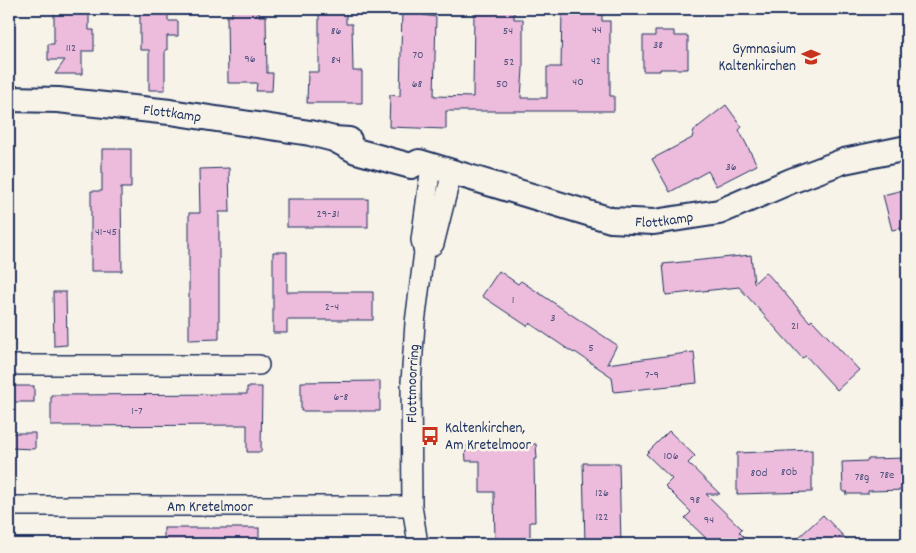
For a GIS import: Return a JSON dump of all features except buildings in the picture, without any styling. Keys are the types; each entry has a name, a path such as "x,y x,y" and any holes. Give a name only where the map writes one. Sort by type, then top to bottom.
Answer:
{"street":[{"name":"Flottkamp","path":"9,98 58,100 170,112 310,133 334,139 366,141 417,154 434,166 612,220 654,222 719,212 791,181 844,161 907,148"},
{"name":"Flottmoorring","path":"418,544 412,506 411,382 415,323 424,252 434,244 434,166"},
{"path":"9,365 259,365"},
{"name":"Am Kretelmoor","path":"9,506 412,506"}],"place":[{"name":"Gymnasium Kaltenkirchen","path":"811,57"},
{"name":"Kaltenkirchen, Am Kretelmoor","path":"430,436"}]}
